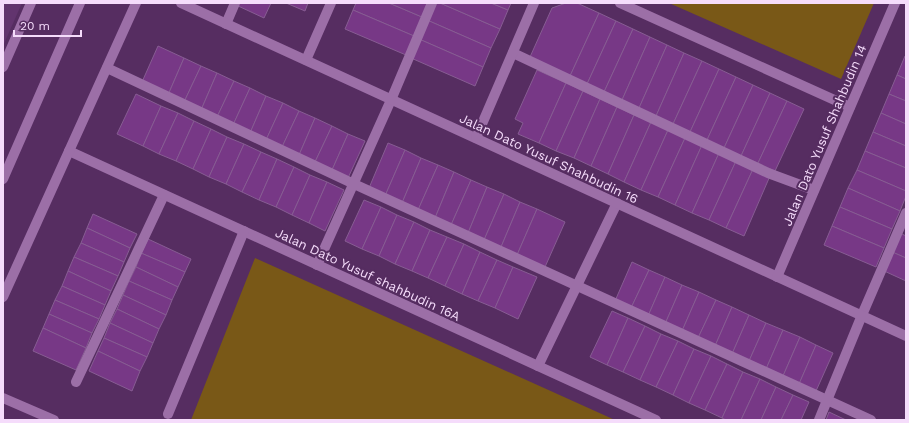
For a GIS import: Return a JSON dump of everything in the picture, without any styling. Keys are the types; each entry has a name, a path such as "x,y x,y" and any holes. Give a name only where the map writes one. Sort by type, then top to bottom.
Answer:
{"street":[{"path":"3,67 31,3"},
{"path":"3,179 80,3"},
{"path":"3,297 136,3"},
{"name":"Jalan Dato Yusuf Shahbudin 16","path":"181,3 906,336"},
{"path":"226,24 235,3"},
{"path":"306,60 330,3"},
{"path":"318,265 432,3"},
{"path":"476,138 534,3"},
{"path":"620,3 850,107"},
{"name":"Jalan Dato Yusuf Shahbudin 14","path":"777,277 895,3"},
{"path":"513,53 768,173 814,190"},
{"path":"107,68 354,184 871,420"},
{"name":"Jalan Dato Yusuf shahbudin 16A","path":"69,151 656,420"},
{"path":"76,382 164,195"},
{"path":"538,366 617,203"},
{"path":"819,420 906,213"},
{"path":"168,414 244,231"},
{"path":"3,398 54,420"}],"shaded area":[{"path":"3,3 22,3 3,46"},
{"path":"669,3 874,3 841,79"},
{"path":"255,258 615,420 191,420"}],"building":[{"path":"237,3 271,3 264,18 236,5"},
{"path":"286,3 308,3 305,11"},
{"path":"356,3 389,3 422,17 414,36 353,10"},
{"path":"389,3 428,3 422,17"},
{"path":"434,3 440,3 500,29 491,48 427,20"},
{"path":"440,3 491,3 508,10 500,29"},
{"path":"491,3 511,3 508,10"},
{"path":"566,3 577,3 599,13 570,76 530,57 552,8"},
{"path":"353,10 414,36 406,55 345,29"},
{"path":"599,13 616,21 587,84 570,76"},
{"path":"427,20 491,48 483,67 419,39"},
{"path":"616,21 633,29 604,92 587,84"},
{"path":"633,29 650,37 622,100 604,92"},
{"path":"650,37 667,45 639,108 622,100"},
{"path":"419,39 483,67 475,86 411,58"},
{"path":"667,45 684,53 656,116 639,108"},
{"path":"158,46 184,58 168,95 142,82"},
{"path":"684,53 702,61 673,124 656,116"},
{"path":"905,56 906,57 906,79 897,75"},
{"path":"184,58 201,66 184,102 168,95"},
{"path":"702,61 719,69 690,132 673,124"},
{"path":"201,66 217,73 201,110 184,102"},
{"path":"719,69 736,77 707,140 690,132"},
{"path":"537,70 566,83 539,143 518,134 523,123 515,119"},
{"path":"217,73 234,81 217,117 201,110"},
{"path":"897,75 906,79 906,101 889,94"},
{"path":"736,77 753,85 724,148 707,140"},
{"path":"234,81 250,88 233,125 217,117"},
{"path":"566,83 583,91 556,151 539,143"},
{"path":"753,85 770,93 741,156 724,148"},
{"path":"250,88 266,96 250,133 233,125"},
{"path":"583,91 600,99 574,158 556,151"},
{"path":"770,93 787,101 758,163 741,156"},
{"path":"136,94 161,106 143,146 117,134"},
{"path":"889,94 906,101 906,124 881,113"},
{"path":"266,96 283,103 266,140 250,133"},
{"path":"600,99 617,107 591,166 574,158"},
{"path":"787,101 804,109 775,171 758,163"},
{"path":"283,103 299,111 282,147 266,140"},
{"path":"161,106 178,113 159,154 143,146"},
{"path":"617,107 634,115 608,174 591,166"},
{"path":"299,111 315,118 299,155 282,147"},
{"path":"178,113 194,121 176,161 159,154"},
{"path":"881,113 906,124 906,146 873,132"},
{"path":"634,115 651,122 624,182 608,174"},
{"path":"315,118 332,126 315,162 299,155"},
{"path":"194,121 211,129 193,169 176,161"},
{"path":"651,122 668,130 641,190 624,182"},
{"path":"332,126 348,134 332,170 315,162"},
{"path":"211,129 227,137 209,177 193,169"},
{"path":"668,130 685,138 658,197 641,190"},
{"path":"873,132 906,146 906,168 865,151"},
{"path":"348,134 365,141 348,178 332,170"},
{"path":"227,137 244,144 226,184 209,177"},
{"path":"685,138 702,145 675,205 658,197"},
{"path":"388,143 405,150 385,196 369,188"},
{"path":"244,144 261,152 242,192 226,184"},
{"path":"702,145 719,153 692,213 675,205"},
{"path":"405,150 421,158 402,203 385,196"},
{"path":"865,151 906,168 906,191 857,170"},
{"path":"261,152 277,159 259,200 242,192"},
{"path":"719,153 736,161 709,220 692,213"},
{"path":"421,158 438,165 418,210 402,203"},
{"path":"277,159 294,167 276,207 259,200"},
{"path":"736,161 753,169 726,228 709,220"},
{"path":"438,165 454,172 435,218 418,210"},
{"path":"294,167 310,175 292,215 276,207"},
{"path":"753,169 770,176 744,236 726,228"},
{"path":"857,170 906,191 906,196 900,211 848,188"},
{"path":"454,172 471,180 451,225 435,218"},
{"path":"310,175 327,182 309,223 292,215"},
{"path":"471,180 487,187 468,233 451,225"},
{"path":"327,182 344,190 325,231 309,223"},
{"path":"487,187 504,194 484,240 468,233"},
{"path":"848,188 900,211 892,229 840,207"},
{"path":"504,194 520,202 501,247 484,240"},
{"path":"364,200 381,207 362,249 345,241"},
{"path":"520,202 537,209 517,255 501,247"},
{"path":"381,207 397,215 379,256 362,249"},
{"path":"840,207 892,229 884,248 832,226"},
{"path":"537,209 565,222 545,267 517,255"},
{"path":"93,214 137,234 130,248 87,228"},
{"path":"397,215 414,222 395,264 379,256"},
{"path":"414,222 430,230 412,271 395,264"},
{"path":"832,226 884,248 876,267 824,245"},
{"path":"87,228 130,248 124,262 81,243"},
{"path":"430,230 447,237 428,278 412,271"},
{"path":"898,232 906,236 906,258 890,251"},
{"path":"447,237 464,244 445,286 428,278"},
{"path":"148,239 191,259 185,272 141,253"},
{"path":"81,243 124,262 118,276 74,257"},
{"path":"464,244 480,252 462,294 445,286"},
{"path":"890,251 906,258 906,281 882,270"},
{"path":"480,252 497,260 478,301 462,294"},
{"path":"141,253 185,272 178,287 136,267"},
{"path":"74,257 118,276 111,291 68,271"},
{"path":"497,260 513,267 495,308 478,301"},
{"path":"632,262 649,270 631,308 615,301"},
{"path":"136,267 178,287 172,300 129,281"},
{"path":"513,267 537,277 518,319 495,308"},
{"path":"649,270 665,277 648,316 631,308"},
{"path":"68,271 111,291 105,305 62,286"},
{"path":"665,277 682,285 665,324 648,316"},
{"path":"129,281 172,300 166,315 123,295"},
{"path":"682,285 699,292 682,331 665,324"},
{"path":"62,286 105,305 99,319 55,300"},
{"path":"699,292 716,300 698,338 682,331"},
{"path":"123,295 166,315 159,329 117,309"},
{"path":"55,300 99,319 92,333 49,314"},
{"path":"716,300 732,307 715,346 698,338"},
{"path":"732,307 749,315 732,354 715,346"},
{"path":"117,309 159,329 153,343 110,323"},
{"path":"612,311 628,318 607,365 590,357"},
{"path":"49,314 92,333 86,348 43,328"},
{"path":"749,315 766,323 749,361 732,354"},
{"path":"628,318 645,326 623,372 607,365"},
{"path":"110,323 153,343 147,357 104,338"},
{"path":"766,323 783,330 766,369 749,361"},
{"path":"645,326 661,334 640,380 623,372"},
{"path":"43,328 86,348 76,370 33,351"},
{"path":"783,330 800,337 783,376 766,369"},
{"path":"661,334 678,341 656,387 640,380"},
{"path":"800,337 816,345 799,384 783,376"},
{"path":"104,338 147,357 140,371 98,351"},
{"path":"678,341 694,349 673,395 656,387"},
{"path":"816,345 833,353 816,391 799,384"},
{"path":"694,349 711,356 689,403 673,395"},
{"path":"98,351 140,371 132,391 89,371"},
{"path":"711,356 727,364 705,410 689,403"},
{"path":"727,364 743,372 722,418 705,410"},
{"path":"743,372 760,379 741,420 726,420 722,418"},
{"path":"760,379 776,387 761,420 741,420"},
{"path":"776,387 793,395 781,420 761,420"},
{"path":"793,395 809,402 801,420 781,420"},
{"path":"829,412 846,420 826,420"}]}
